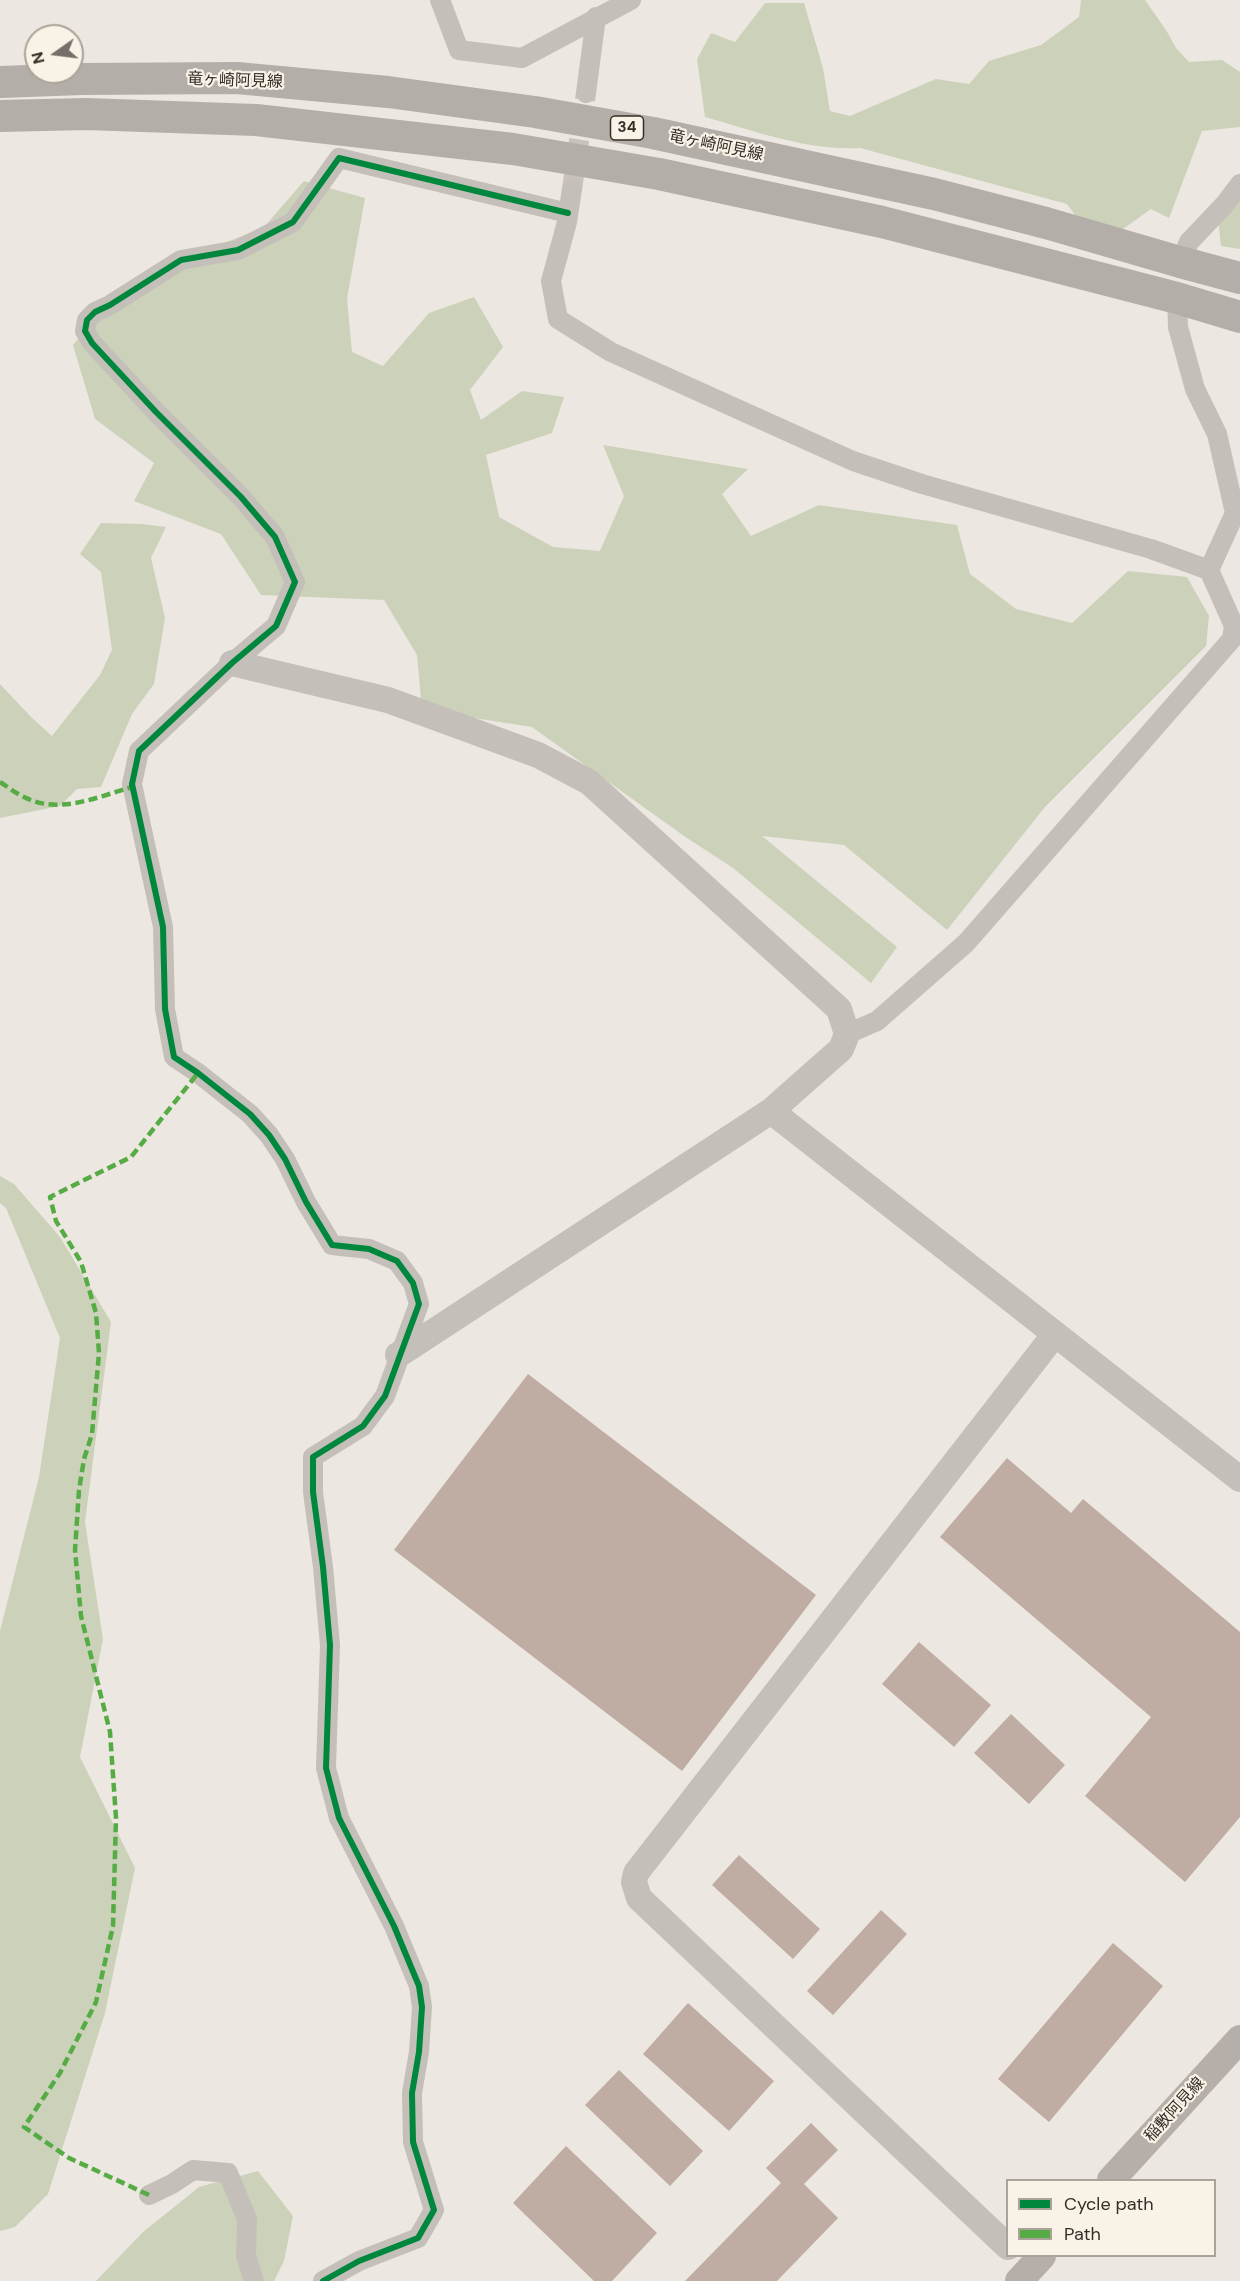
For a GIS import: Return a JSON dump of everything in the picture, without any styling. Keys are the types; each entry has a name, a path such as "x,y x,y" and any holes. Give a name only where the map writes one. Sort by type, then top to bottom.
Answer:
{"main road":[{"name":"竜ヶ崎阿見線","path":"0,82 237,78 388,92 535,112 653,132 922,192 1046,223 1240,278"},
{"path":"0,116 87,114 256,120 513,149 659,174 882,222 1176,298 1240,317"},
{"name":"稲敷阿見線","path":"1113,2179 1240,2039"}],"street":[{"path":"440,0 459,50 522,58 632,0"},
{"path":"586,93 596,17"},
{"path":"323,2281 359,2261 418,2238 434,2210 413,2142 412,2092 419,2052 422,2007 419,1986 394,1926 339,1818 326,1768 330,1645 313,1492 313,1457 363,1426 385,1396 398,1355 419,1304 414,1283 398,1261 369,1249 332,1245 306,1202 285,1159 269,1135 250,1114 198,1072 174,1057 165,1009 163,927 132,779 139,751 232,663 276,626 295,582 275,537 241,497 156,412 92,343 85,331 87,320 95,312 181,260 238,250 293,222 339,158 568,213"},
{"path":"1180,262 1189,242 1225,204 1240,184"},
{"path":"572,189 550,281 558,320 611,352 854,461 922,484 1151,549 1209,570 1234,626 1232,639 966,943 878,1021 847,1034"},
{"path":"1176,298 1178,327 1186,358 1195,389 1217,434 1235,513 1209,570"},
{"path":"232,663 388,700 537,755 589,782 839,1009 847,1034 841,1049 771,1111 398,1355"},
{"path":"771,1111 1240,1479"},
{"path":"1006,2245 639,1898 634,1882 636,1873 1055,1334"},
{"path":"149,2195 193,2170 228,2173 247,2220 246,2256 254,2281"}],"green space":[{"path":"1081,0 1145,0 1176,48 1189,62 1222,60 1240,72 1240,127 1202,131 1169,218 1151,209 1123,229 1093,240 1067,204 860,148 801,143 705,117 697,59 711,33 735,42 765,3 804,3 823,68 830,111 850,116 936,79 969,84 989,61 1041,45 1079,17"},
{"path":"304,181 365,198 347,299 352,352 383,366 429,313 474,297 503,347 470,390 481,420 522,391 564,397 552,433 486,455 499,517 553,547 600,551 624,496 603,445 748,469 722,494 751,536 819,505 957,525 970,574 1016,609 1072,623 1128,571 1187,577 1209,616 1206,646 1045,807 947,930 844,845 762,836 897,947 871,983 733,868 684,836 532,727 422,710 417,655 384,600 261,595 221,534 134,501 154,463 95,419 73,345 126,283 264,227"},
{"path":"1240,192 1240,249 1221,246 1217,211"},
{"path":"101,523 166,527 151,558 165,618 154,684 132,714 101,787 77,789 60,806 0,818 0,684 52,736 100,675 112,650 101,572 80,554"},
{"path":"0,1176 14,1184 60,1237 111,1322 85,1522 103,1639 80,1757 135,1868 105,2013 48,2194 15,2227 0,2231 0,1631 39,1477 60,1338 6,1208 0,1203"},
{"path":"258,2171 293,2216 284,2261 274,2281 96,2281 143,2232 199,2187"}],"building":[{"path":"528,1374 816,1595 682,1771 394,1550"},
{"path":"1007,1458 1071,1513 1083,1499 1240,1632 1240,1817 1185,1882 1085,1796 1151,1717 940,1537"},
{"path":"919,1642 991,1705 954,1747 882,1684"},
{"path":"1011,1714 1065,1765 1029,1804 974,1753"},
{"path":"739,1855 820,1929 793,1959 712,1885"},
{"path":"881,1910 907,1934 833,2015 807,1991"},
{"path":"1113,1943 1163,1986 1049,2122 998,2079"},
{"path":"688,2003 774,2081 729,2131 643,2054"},
{"path":"619,2070 703,2151 670,2186 585,2105"},
{"path":"811,2123 838,2150 804,2184 838,2218 777,2281 685,2281 781,2183 766,2168"},
{"path":"566,2146 657,2233 612,2281 594,2281 513,2203"}],"tunnel":[{"path":"572,189 586,93"}],"marked path":[{"path":"0,782 24,797 51,804 78,802 132,787"},
{"path":"149,2195 69,2158 24,2127 60,2073 96,2002 113,1926 116,1818 110,1732 81,1616 75,1550 79,1490 84,1459 92,1434 99,1353 96,1313 81,1262 56,1221 50,1197 131,1157 198,1073"}],"cycle path":[{"path":"323,2281 359,2261 418,2238 434,2210 413,2142 412,2093 419,2052 422,2007 419,1986 394,1926 339,1818 326,1768 330,1645 313,1492 313,1457 363,1426 385,1396 419,1304 413,1283 397,1261 369,1249 332,1245 306,1202 285,1159 269,1135 250,1114 174,1057 165,1009 163,927 132,784 139,751 232,663 276,626 295,582 275,537 241,497 156,412 92,343 85,331 87,320 95,312 181,260 238,250 293,222 339,158 568,213"}]}
